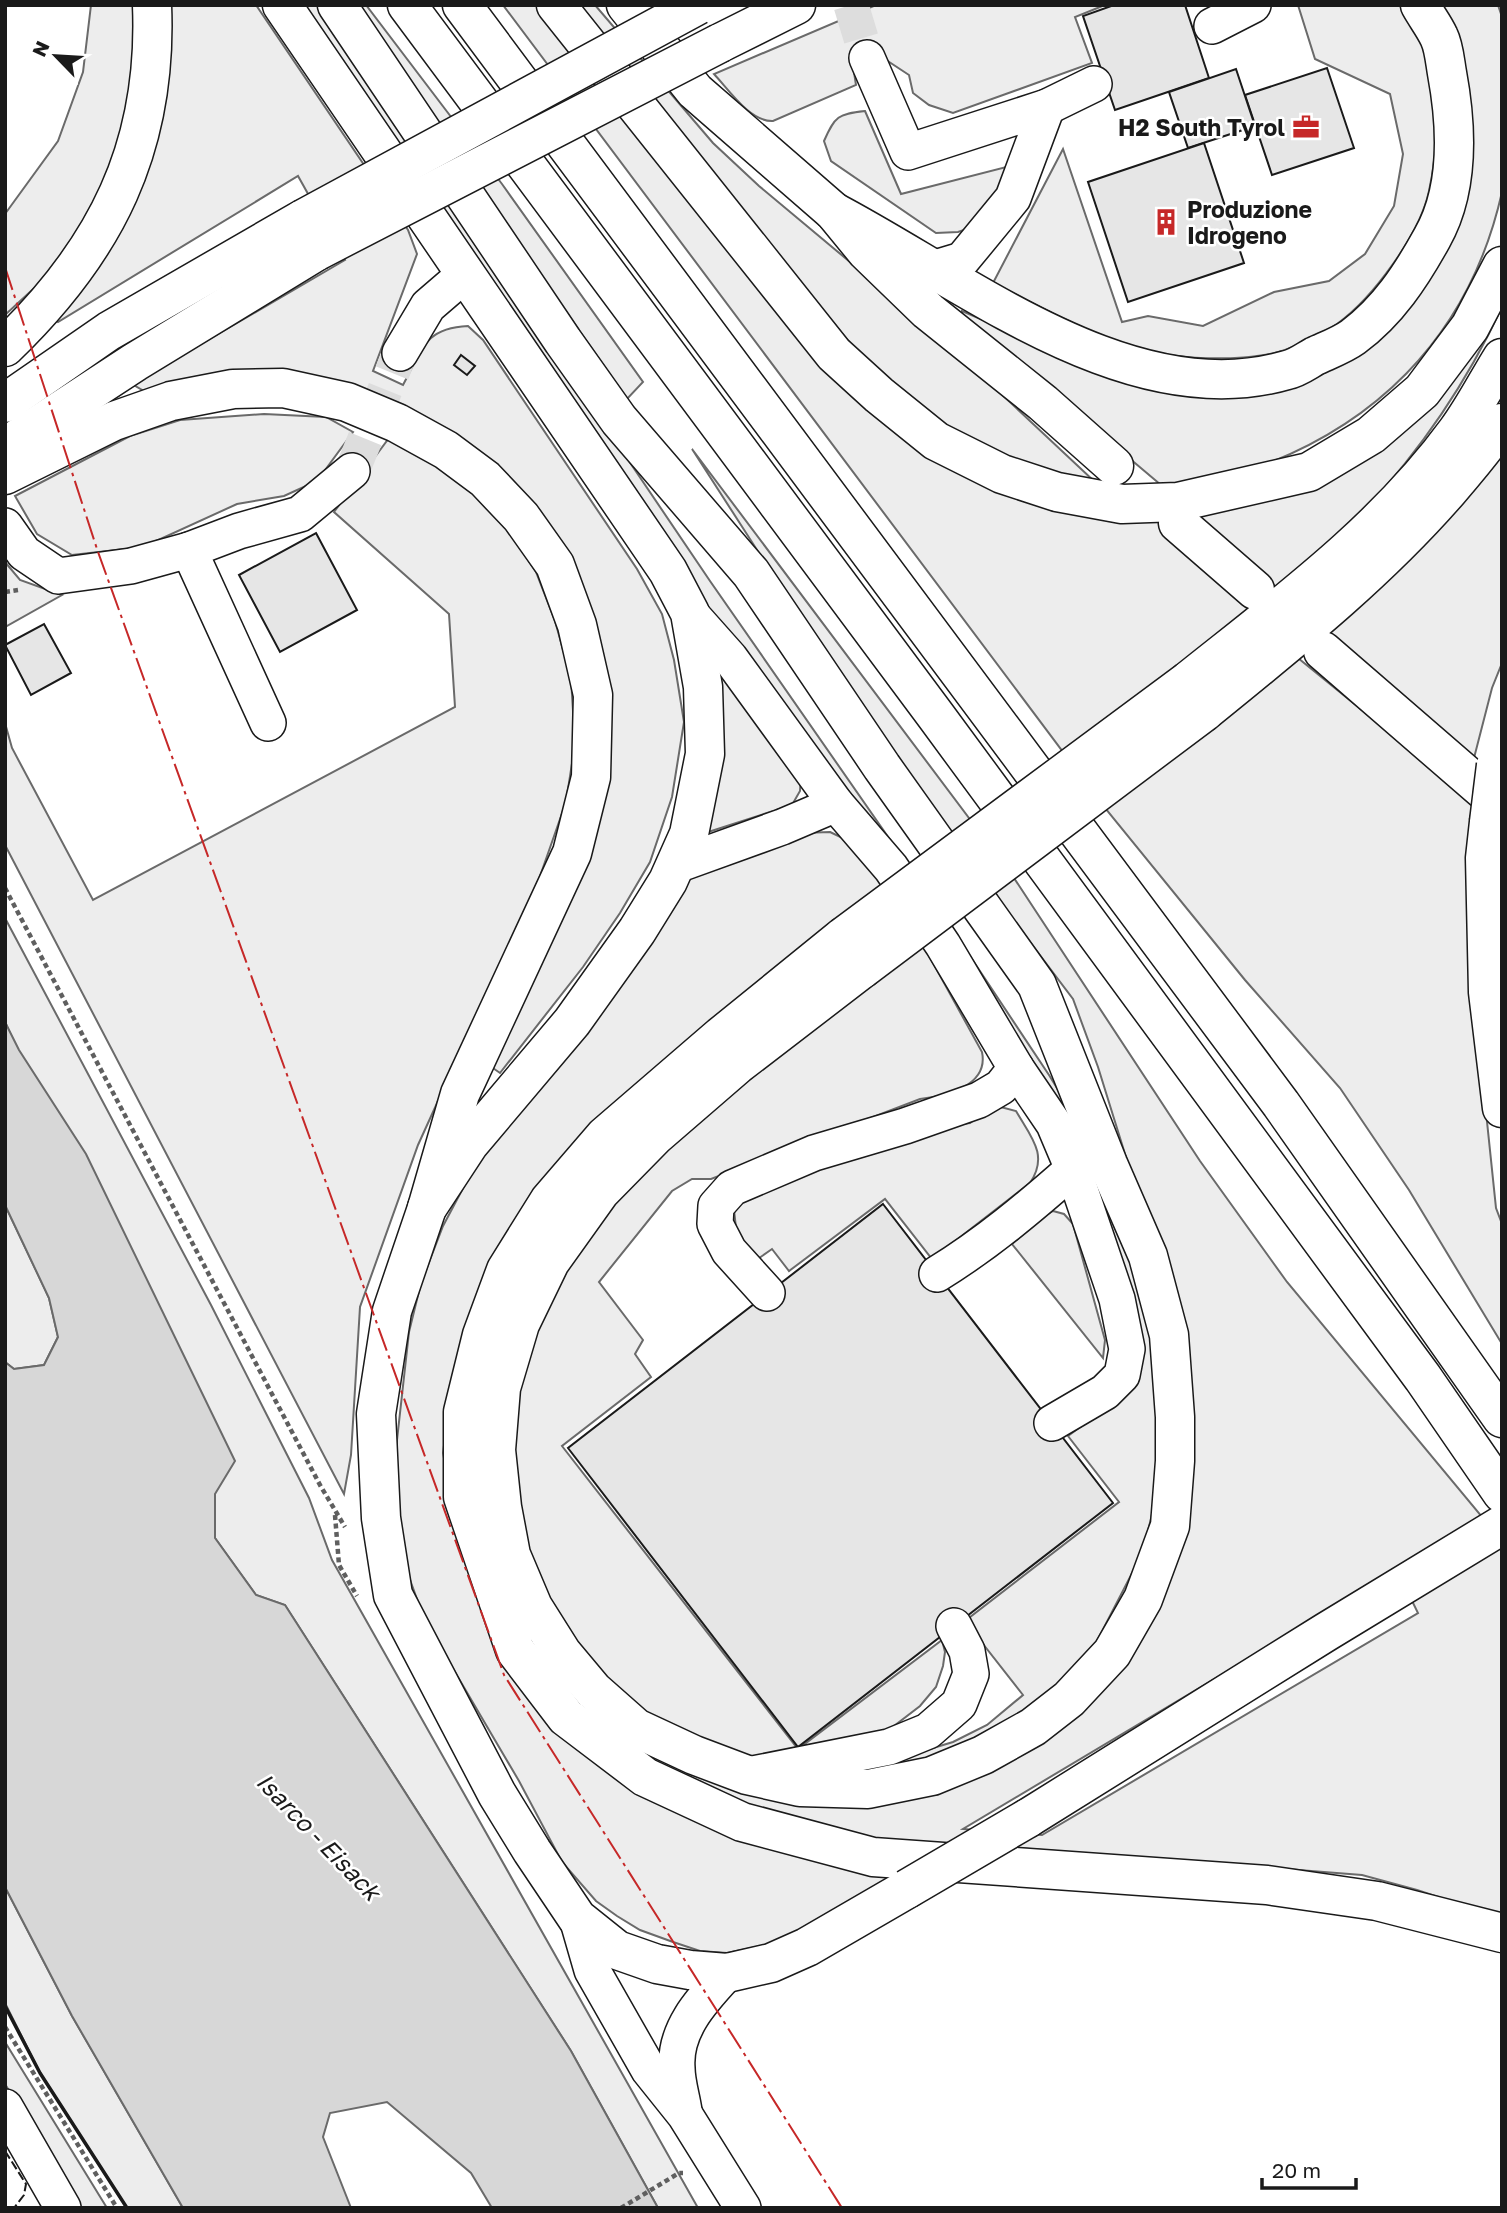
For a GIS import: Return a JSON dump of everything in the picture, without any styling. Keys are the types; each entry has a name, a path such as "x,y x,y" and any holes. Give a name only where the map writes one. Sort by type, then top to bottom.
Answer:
{"main road":[{"path":"5,347 32,321 85,256 108,216 125,177 143,123 152,72 152,5"},
{"path":"282,5 668,570 690,613 703,687 705,754 689,834 668,881 637,932 572,1022 469,1144 427,1208"},
{"path":"337,5 571,353 620,420 751,573 882,767 1037,985 1108,1164 1148,1256 1169,1335 1175,1461 1170,1526 1143,1599 1112,1653 1077,1690 1033,1727 983,1755 932,1776 868,1789 800,1787 747,1775 694,1755 636,1728 593,1690 562,1653 533,1606 511,1555 502,1507 496,1450 501,1388 520,1324 550,1262 600,1192 656,1135 737,1065 852,953"},
{"path":"407,5 1398,1344 1502,1493"},
{"path":"462,5 1281,1104 1502,1418"},
{"path":"556,5 834,354 936,441 1002,474 1057,492 1122,504 1178,502 1309,472 1371,435 1422,391 1469,327 1502,266"},
{"path":"626,5 695,91 834,212 866,251 928,311 1043,403 1114,466"},
{"path":"9,464 135,362 310,235 698,5"},
{"path":"5,403 109,331 790,9 823,5"},
{"path":"834,212 1031,324 1114,360 1170,376 1229,380 1288,370 1352,338 1386,308 1410,277 1437,230 1454,172 1454,109 1440,38 1420,5"},
{"path":"1196,697 1312,582 1391,509 1457,431 1502,358"},
{"path":"9,464 171,401 233,389 283,388 347,402 397,423 446,450 485,479 521,517 555,565 577,625 593,695 591,777 572,853 460,1094 427,1208 392,1311 376,1414 381,1518 393,1595 497,1794 577,1918 617,1950 657,1964 727,1973 771,1963 807,1947 1028,1818 1409,1580 1502,1525"},
{"path":"1502,422 1487,446 1420,523 1328,611 1196,697 852,953 721,1036 605,1136 549,1201 506,1270 482,1335 463,1412 463,1497 515,1650 566,1717 645,1777 742,1822 873,1857 1267,1885 1377,1901 1502,1933"},
{"path":"1178,523 1255,590"},
{"path":"1323,651 1495,814"},
{"path":"1499,754 1495,814 1485,858 1488,992 1502,1108"}],"street":[{"path":"1212,26 1253,5"},
{"path":"867,58 908,152 1047,107 1094,84"},
{"path":"932,269 962,260 1013,198 1047,107"},
{"path":"400,353 428,306 464,275"},
{"path":"5,526 24,553 58,576 131,566 300,514 352,471"},
{"path":"189,550 268,723"},
{"path":"690,613 730,658 835,804 891,868 943,945 1016,1068 1054,1124 1073,1169 1117,1299 1127,1349 1122,1375 1105,1392 1052,1423"},
{"path":"674,866 782,827 835,804"},
{"path":"767,1293 729,1251 715,1224 716,1206 732,1188 814,1153 905,1126 979,1100 1001,1087 1016,1068"},
{"path":"937,1274 973,1251 1036,1203 1073,1169"},
{"path":"747,1775 889,1747 928,1731 959,1704 971,1674 967,1651 954,1626"},
{"path":"577,1918 592,1970 649,2070 685,2115 743,2208"},
{"path":"685,2115 676,2066 682,2033 700,2002 727,1973"},
{"path":"5,2107 63,2208"}],"path":[{"path":"5,888 320,1485 350,1534"},
{"path":"5,2027 117,2208"},
{"path":"621,2208 684,2173"}],"shaded area":[{"path":"91,5 137,5 135,94 118,160 85,228 43,280 5,315 5,214 58,141 83,72"},
{"path":"165,5 256,5 408,230 417,254 373,371 403,385 420,351 433,336 442,331 468,326 483,340 637,569 662,614 674,660 684,722 672,797 650,862 620,913 583,967 500,1073 490,1066 594,813 556,550 373,399 144,391 132,384 345,260 298,176 58,322 51,316 92,266"},
{"path":"293,5 317,5 710,581 948,923 1074,1116 1129,1252 1158,1357 1157,1493 1143,1552 1097,1641 1060,1685 988,1740 903,1767 903,1757 953,1742 987,1725 1023,1695 965,1621 1119,1502 1068,1436 1126,1393 1080,1164"},
{"path":"352,5 366,5 502,184 643,382 627,399"},
{"path":"503,5 543,5 848,389 1158,519 1255,609 1298,658 1475,802 1473,987 1496,1208 1502,1224 1502,1344 1409,1190 1340,1088 1245,980 1105,808"},
{"path":"577,5 595,5 713,143 759,186 947,343 1095,482 1050,475 963,441 860,355 747,219"},
{"path":"876,5 1105,5 1075,17 1092,63 953,113 929,105 913,93 909,75 880,56 851,53 856,85 773,121 764,120 748,111 714,74"},
{"path":"1298,5 1407,5 1424,42 1431,71 1436,140 1424,208 1393,264 1351,313 1305,342 1276,353 1232,358 1173,356 1119,342 1093,332 993,283 1063,149 1122,322 1148,316 1203,326 1274,292 1329,281 1365,254 1394,206 1403,154 1390,94 1315,59"},
{"path":"1436,5 1498,5 1502,17 1502,192 1487,245 1465,293 1439,335 1406,373 1369,407 1327,435 1280,458 1229,477 1161,485 962,317 962,311 1139,387 1197,393 1299,380 1454,215"},
{"path":"865,111 901,194 1014,165 976,226 958,232 936,233 831,161 824,141 831,126 843,115"},
{"path":"1502,307 1457,389 1403,466 1351,524 1278,589 1193,513 1265,500"},
{"path":"264,414 326,417 353,432 317,481 284,496 237,504 143,547 72,555 37,534 15,496 130,436 180,420"},
{"path":"389,438 425,455 469,487 506,526 536,572 555,621 571,678 575,744 566,802 539,879 418,1145 360,1307 351,1455 344,1494 5,845 5,723 12,748 93,900 455,707 449,614 334,512"},
{"path":"1502,439 1502,663 1492,688 1474,758 1326,633"},
{"path":"692,449 1014,878 1200,1161 1287,1282 1483,1518 1502,1550 1502,1918 1362,1875 1018,1848 929,1849 827,1829 761,1811 667,1771 564,1684 760,1795 1041,1738 1183,1515 1134,1183 1098,1067 1073,999 895,764","holes":["1397,1570 1418,1613 1042,1835 963,1829"]},
{"path":"5,562 20,580 62,595 5,627"},
{"path":"712,653 801,776 800,791 792,805 702,834"},
{"path":"830,832 849,841 921,941 982,1052 979,1073 972,1081 953,1092 920,1099 711,1179 692,1179 672,1191 599,1282 643,1340 635,1354 651,1377 562,1446 798,1749 942,1640 945,1652 936,1687 920,1706 890,1729 746,1761 652,1722 551,1622 506,1487 522,1360 589,1227 871,901 452,1383 443,1453 456,1522 576,1742 904,1869 790,1940 727,1953 700,1951 640,1930 617,1916 596,1901 562,1862 519,1781 425,1621 409,1577 397,1507 397,1440 409,1332 421,1283 443,1226 470,1175 654,915 704,864 802,833"},
{"path":"5,918 211,1305 309,1498 332,1560 698,2208 658,2208 571,2051 285,1605 256,1595 215,1538 215,1494 5,1022"},
{"path":"993,1105 1016,1111 1036,1146 1038,1164 1035,1173 1030,1183 932,1259 885,1199 789,1271 772,1249 755,1261 736,1228 734,1210 744,1200 919,1129 970,1123"},
{"path":"5,1205 49,1298 58,1337 44,1365 14,1369 5,1362"},
{"path":"1053,1211 1064,1214 1073,1224 1105,1340 1103,1358 1012,1244"},
{"path":"5,1887 72,2016 183,2208 127,2208 40,2073 5,2003"},
{"path":"5,2042 107,2208 81,2208 5,2084"}],"water":[{"name":"Isarco - Eisack","path":"5,1022 19,1050 86,1154 235,1461 215,1494 215,1538 256,1595 285,1605 571,2051 658,2208 492,2208 471,2173 387,2102 330,2113 323,2137 351,2208 183,2208 72,2016 5,1887 5,1362 14,1369 44,1365 58,1337 49,1298 5,1205"}],"building":[{"path":"1114,5 1185,5 1209,78 1115,110 1083,16"},
{"path":"1327,68 1354,148 1272,175 1245,95"},
{"path":"1236,69 1255,126 1188,148 1169,92"},
{"name":"Produzione Idrogeno","path":"1204,143 1244,263 1128,302 1088,182"},
{"path":"461,355 475,366 467,375 454,365"},
{"path":"316,533 357,610 280,652 239,575"},
{"path":"44,624 71,673 31,695 5,645"},
{"path":"883,1204 1113,1503 798,1747 568,1448"}],"tunnel":[{"path":"851,5 867,58"},
{"path":"352,471 400,353"}],"fence":[{"path":"5,2151 26,2184 24,2195 14,2208"}],"wall":[{"path":"5,2006 40,2073 127,2208"}],"power":[{"path":"5,267 98,552 504,1675 842,2208"}],"place":[{"name":"H2 South Tyrol","path":"1306,127"},
{"name":"Produzione Idrogeno","path":"1166,222"}]}
